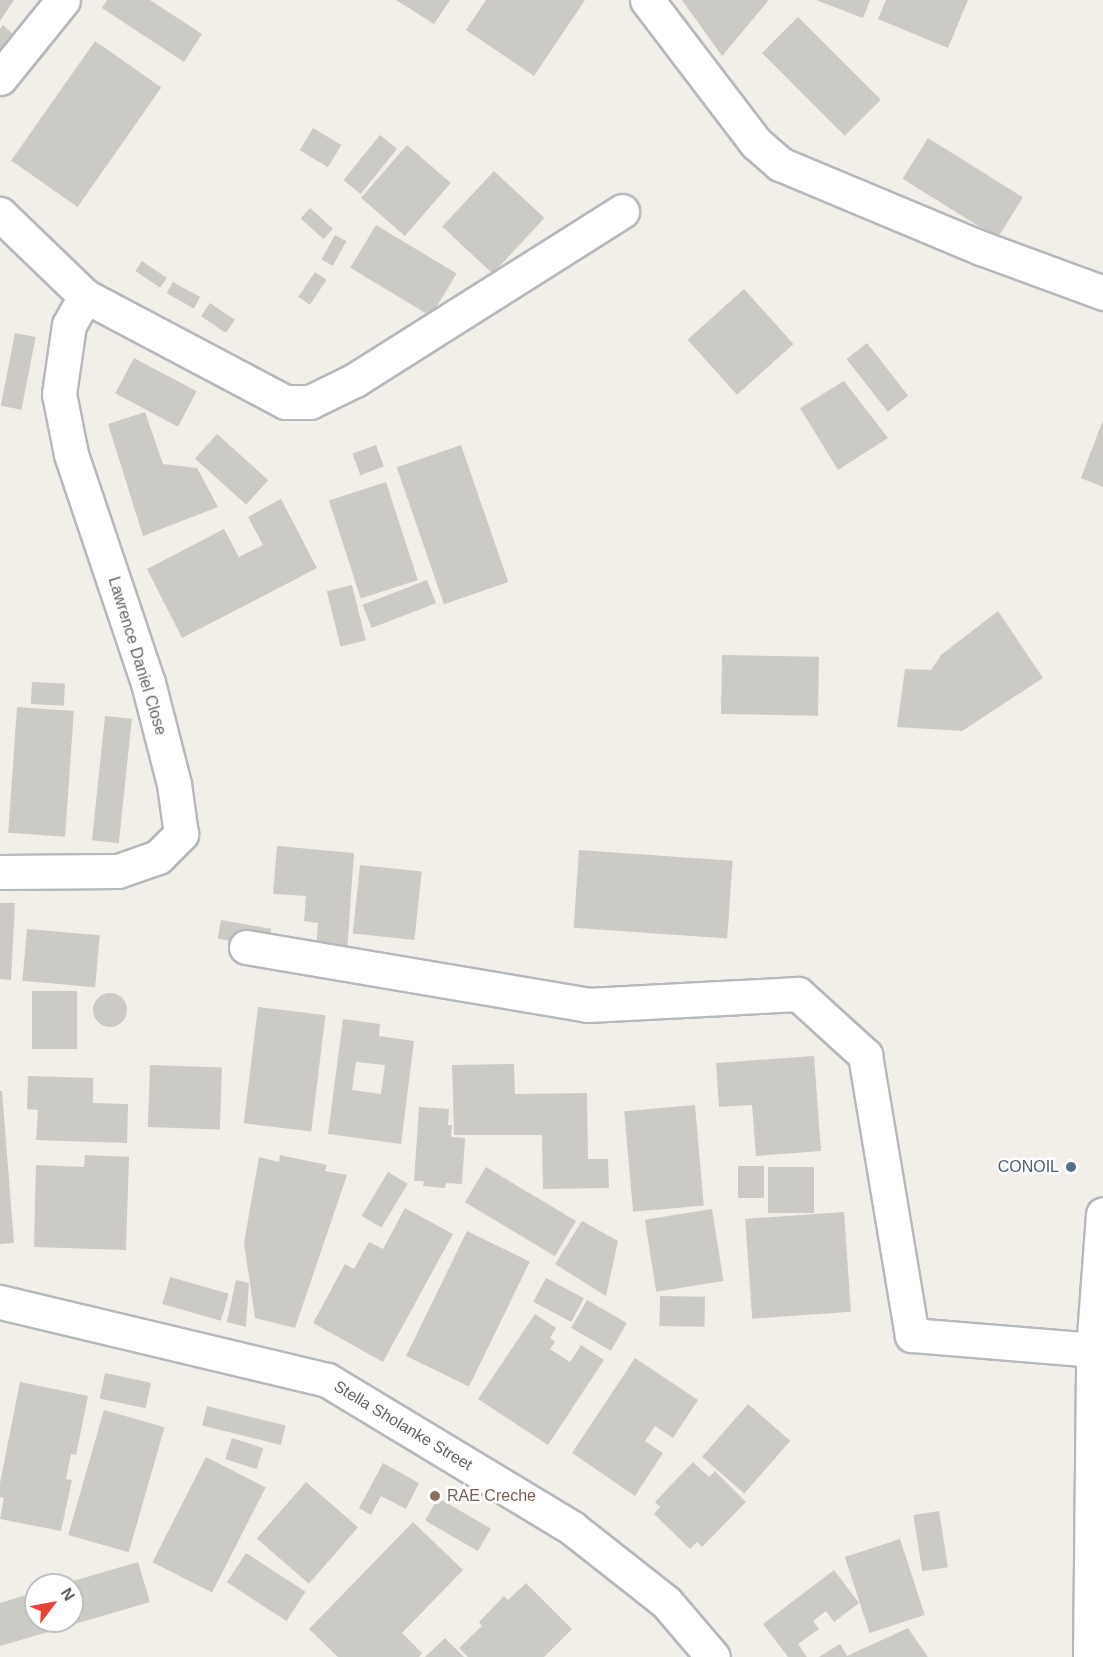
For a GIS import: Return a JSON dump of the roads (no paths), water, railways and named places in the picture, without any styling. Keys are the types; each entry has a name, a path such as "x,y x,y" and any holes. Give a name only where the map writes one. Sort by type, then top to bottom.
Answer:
{"street":[{"path":"0,78 63,0"},
{"path":"647,0 756,143 780,164 981,248 1103,293"},
{"path":"0,214 85,296 285,402 310,402 355,380 622,211"},
{"name":"Lawrence Daniel Close","path":"0,872 118,870 158,857 181,834 174,784 148,683 71,454 59,394 69,325 85,296"},
{"path":"246,947 588,1005 798,994 866,1055 912,1335 1093,1350"},
{"path":"1089,1657 1093,1350 1103,1214"},
{"name":"Stella Sholanke Street","path":"0,1302 327,1380 572,1528 666,1602 713,1657"}],"place":[{"name":"CONOIL","path":"1071,1167"},
{"name":"RAE Creche","path":"435,1496"}]}
